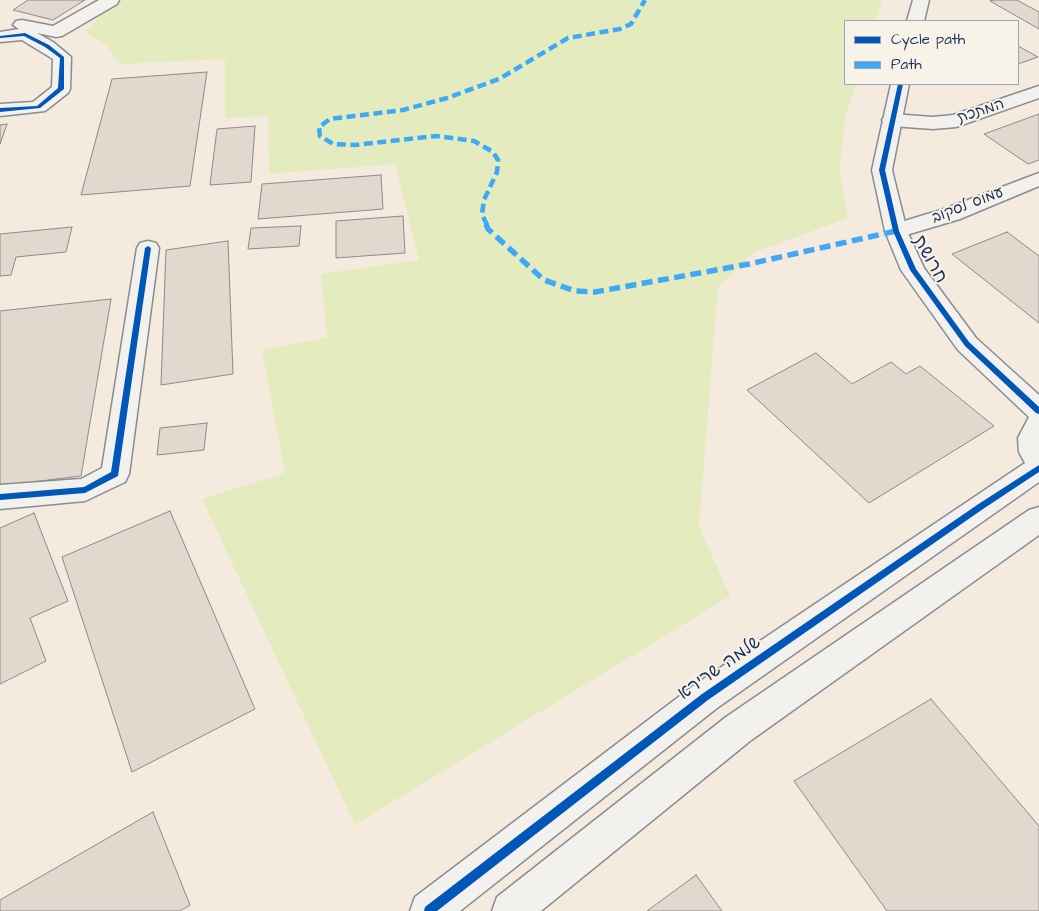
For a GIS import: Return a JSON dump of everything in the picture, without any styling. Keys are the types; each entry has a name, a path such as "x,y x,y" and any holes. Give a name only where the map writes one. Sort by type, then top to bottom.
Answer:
{"street":[{"path":"0,20 56,32 111,0"},
{"path":"916,20 921,0"},
{"path":"0,37 25,34 62,57 61,88 38,107 0,110"},
{"name":"חרושת","path":"900,85 882,170 896,231 913,270 967,344 1039,411"},
{"name":"המתכת","path":"892,120 933,123 956,121 1039,92"},
{"name":"עמוס לסקוב","path":"896,231 952,214 1039,179"},
{"path":"0,497 85,490 115,474 148,248"},
{"path":"1039,423 1032,438 1034,452 1039,464"},
{"name":"שלמה שרירא","path":"430,911 705,697 1039,468"},
{"path":"511,911 738,729 1039,519"}],"shaded area":[{"path":"0,0 1039,0 1039,911 0,911"}],"green space":[{"path":"114,0 882,0 876,20 844,20 844,85 856,85 845,118 840,170 848,218 753,253 718,287 699,526 730,596 355,825 202,499 285,473 262,350 327,338 321,274 419,260 395,164 269,174 268,116 225,118 225,59 120,64 107,46 85,32"}],"building":[{"path":"28,0 85,0 53,20 13,10"},
{"path":"1017,0 1039,12 1039,29 990,1"},
{"path":"1019,47 1038,57 1019,64"},
{"path":"207,72 190,186 81,195 112,79"},
{"path":"1039,114 1039,160 1028,164 984,134"},
{"path":"7,124 0,144 0,125"},
{"path":"255,126 251,182 210,185 217,129"},
{"path":"381,175 383,209 258,219 262,184"},
{"path":"403,216 405,253 336,258 336,221"},
{"path":"301,226 299,246 248,249 251,228"},
{"path":"72,227 66,252 16,257 11,275 0,276 0,234"},
{"path":"1007,232 1039,256 1039,323 952,254"},
{"path":"228,241 233,374 161,385 166,250"},
{"path":"111,299 81,476 0,486 0,311"},
{"path":"816,353 852,384 891,362 906,374 920,366 994,426 869,503 747,390"},
{"path":"207,423 204,450 157,455 160,428"},
{"path":"170,511 255,709 132,772 62,557"},
{"path":"34,513 68,601 30,618 46,661 0,684 0,528"},
{"path":"931,699 1039,826 1039,911 887,911 794,781"},
{"path":"153,812 190,905 180,911 0,911 0,900"},
{"path":"696,875 722,911 647,911"}],"marked path":[{"path":"645,0 631,24 620,29 568,38 499,79 447,98 403,110 330,119 319,127 320,136 333,144 355,145 436,136 460,138 474,141 493,152 498,160 497,172 484,200 482,214 488,229 544,280 575,291 595,292 749,264 896,231"}],"cycle path":[{"path":"0,37 25,34 62,57 61,89 38,107 0,110"},
{"path":"900,85 882,170 896,231 913,270 967,344 1039,411"},
{"path":"0,497 85,490 115,474 148,248"},
{"path":"429,911 705,697 1039,468"}]}
